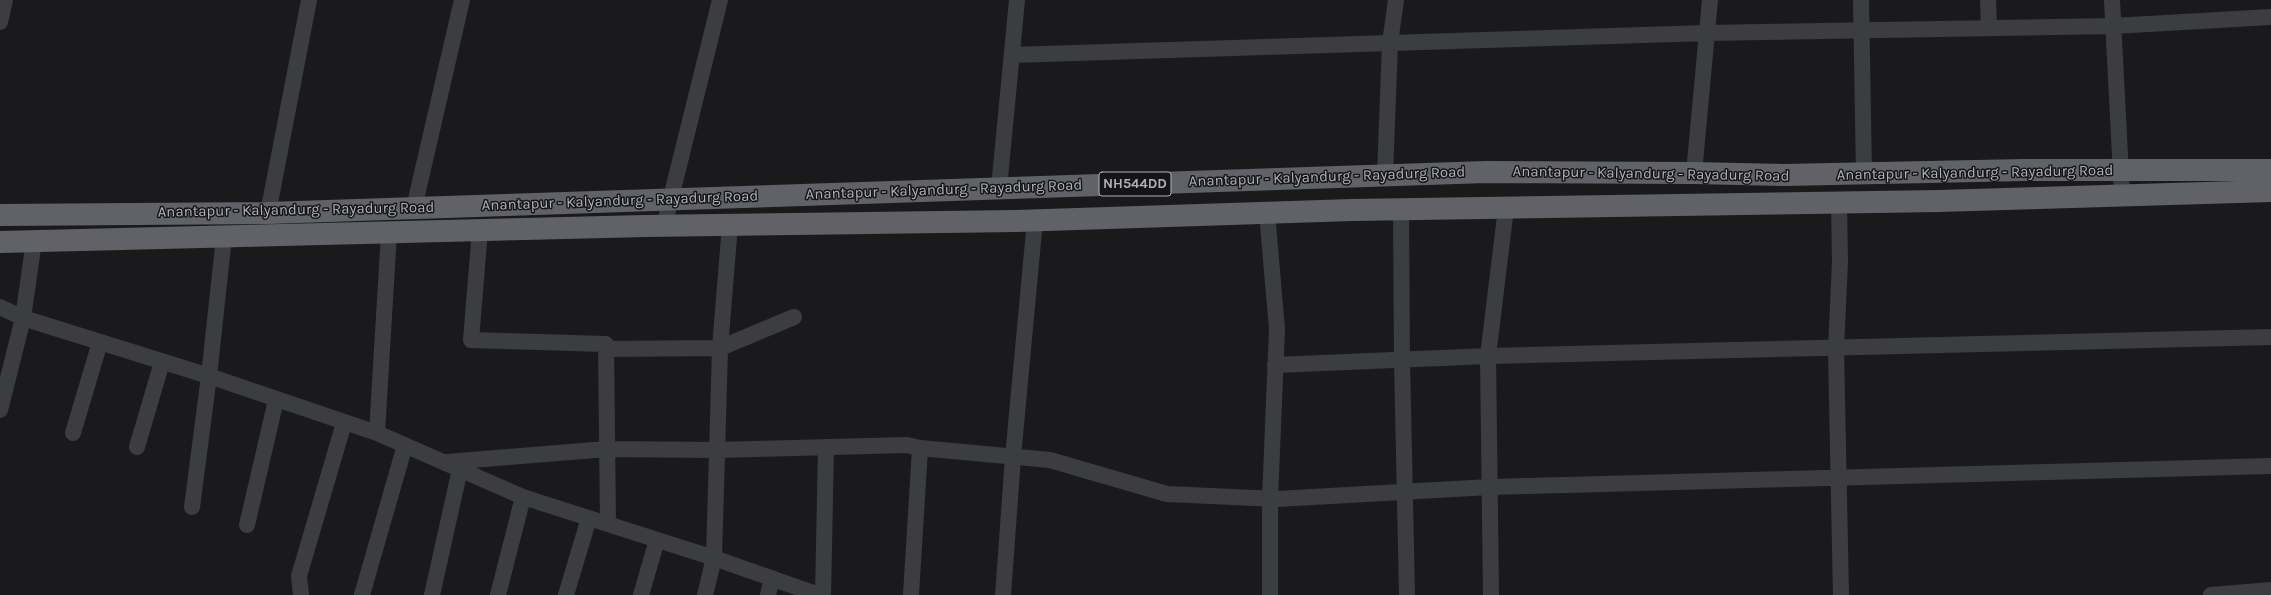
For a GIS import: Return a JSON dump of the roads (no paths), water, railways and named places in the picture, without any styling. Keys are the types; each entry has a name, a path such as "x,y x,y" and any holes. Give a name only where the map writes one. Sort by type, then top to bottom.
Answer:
{"highway":[{"name":"Anantapur - Kalyandurg - Rayadurg Road","path":"0,215 268,213 1486,172 1694,172 1864,175 2024,170 2271,170"},
{"name":"Anantapur - Kalyandurg - Rayadurg Road","path":"0,242 664,226 1035,220 1401,209 1838,202 2271,191"}],"street":[{"path":"0,22 5,0"},
{"path":"268,213 309,0"},
{"path":"414,208 462,0"},
{"path":"664,226 669,199 720,0"},
{"path":"999,188 1017,0"},
{"path":"1385,175 1390,43 1396,0"},
{"path":"1694,172 1710,0"},
{"path":"1861,0 1864,175"},
{"path":"1988,0 1989,28"},
{"path":"2112,0 2122,195"},
{"path":"1012,55 1706,33 2113,26 2271,16"},
{"path":"1838,202 1840,262 1836,349 1841,595"},
{"path":"1491,595 1488,356 1506,208"},
{"path":"1401,209 1402,360 1407,595"},
{"path":"1267,213 1277,329 1270,499 1270,595"},
{"path":"1003,595 1013,456 1035,220"},
{"path":"705,595 714,558 720,348 730,225"},
{"path":"480,230 472,340 606,344 608,524"},
{"path":"378,433 389,233"},
{"path":"192,507 209,376 224,236"},
{"path":"0,410 23,318 34,241"},
{"path":"0,307 23,318 209,376 344,423 378,433 523,497 714,558 819,595"},
{"path":"606,349 720,348 794,317"},
{"path":"1275,365 1488,356 1836,349 2271,337"},
{"path":"72,433 100,342"},
{"path":"137,447 162,362"},
{"path":"247,525 276,400"},
{"path":"301,595 299,576 344,423"},
{"path":"362,595 405,445"},
{"path":"445,462 607,449 717,450 907,445 920,448 1050,460 1167,494 1270,499 1490,487 2271,466"},
{"path":"823,595 826,447"},
{"path":"911,595 920,448"},
{"path":"432,595 460,469"},
{"path":"498,595 523,497"},
{"path":"566,595 589,518"},
{"path":"641,595 657,540"},
{"path":"768,595 772,578"},
{"path":"2211,595 2271,590 2269,595"}]}
